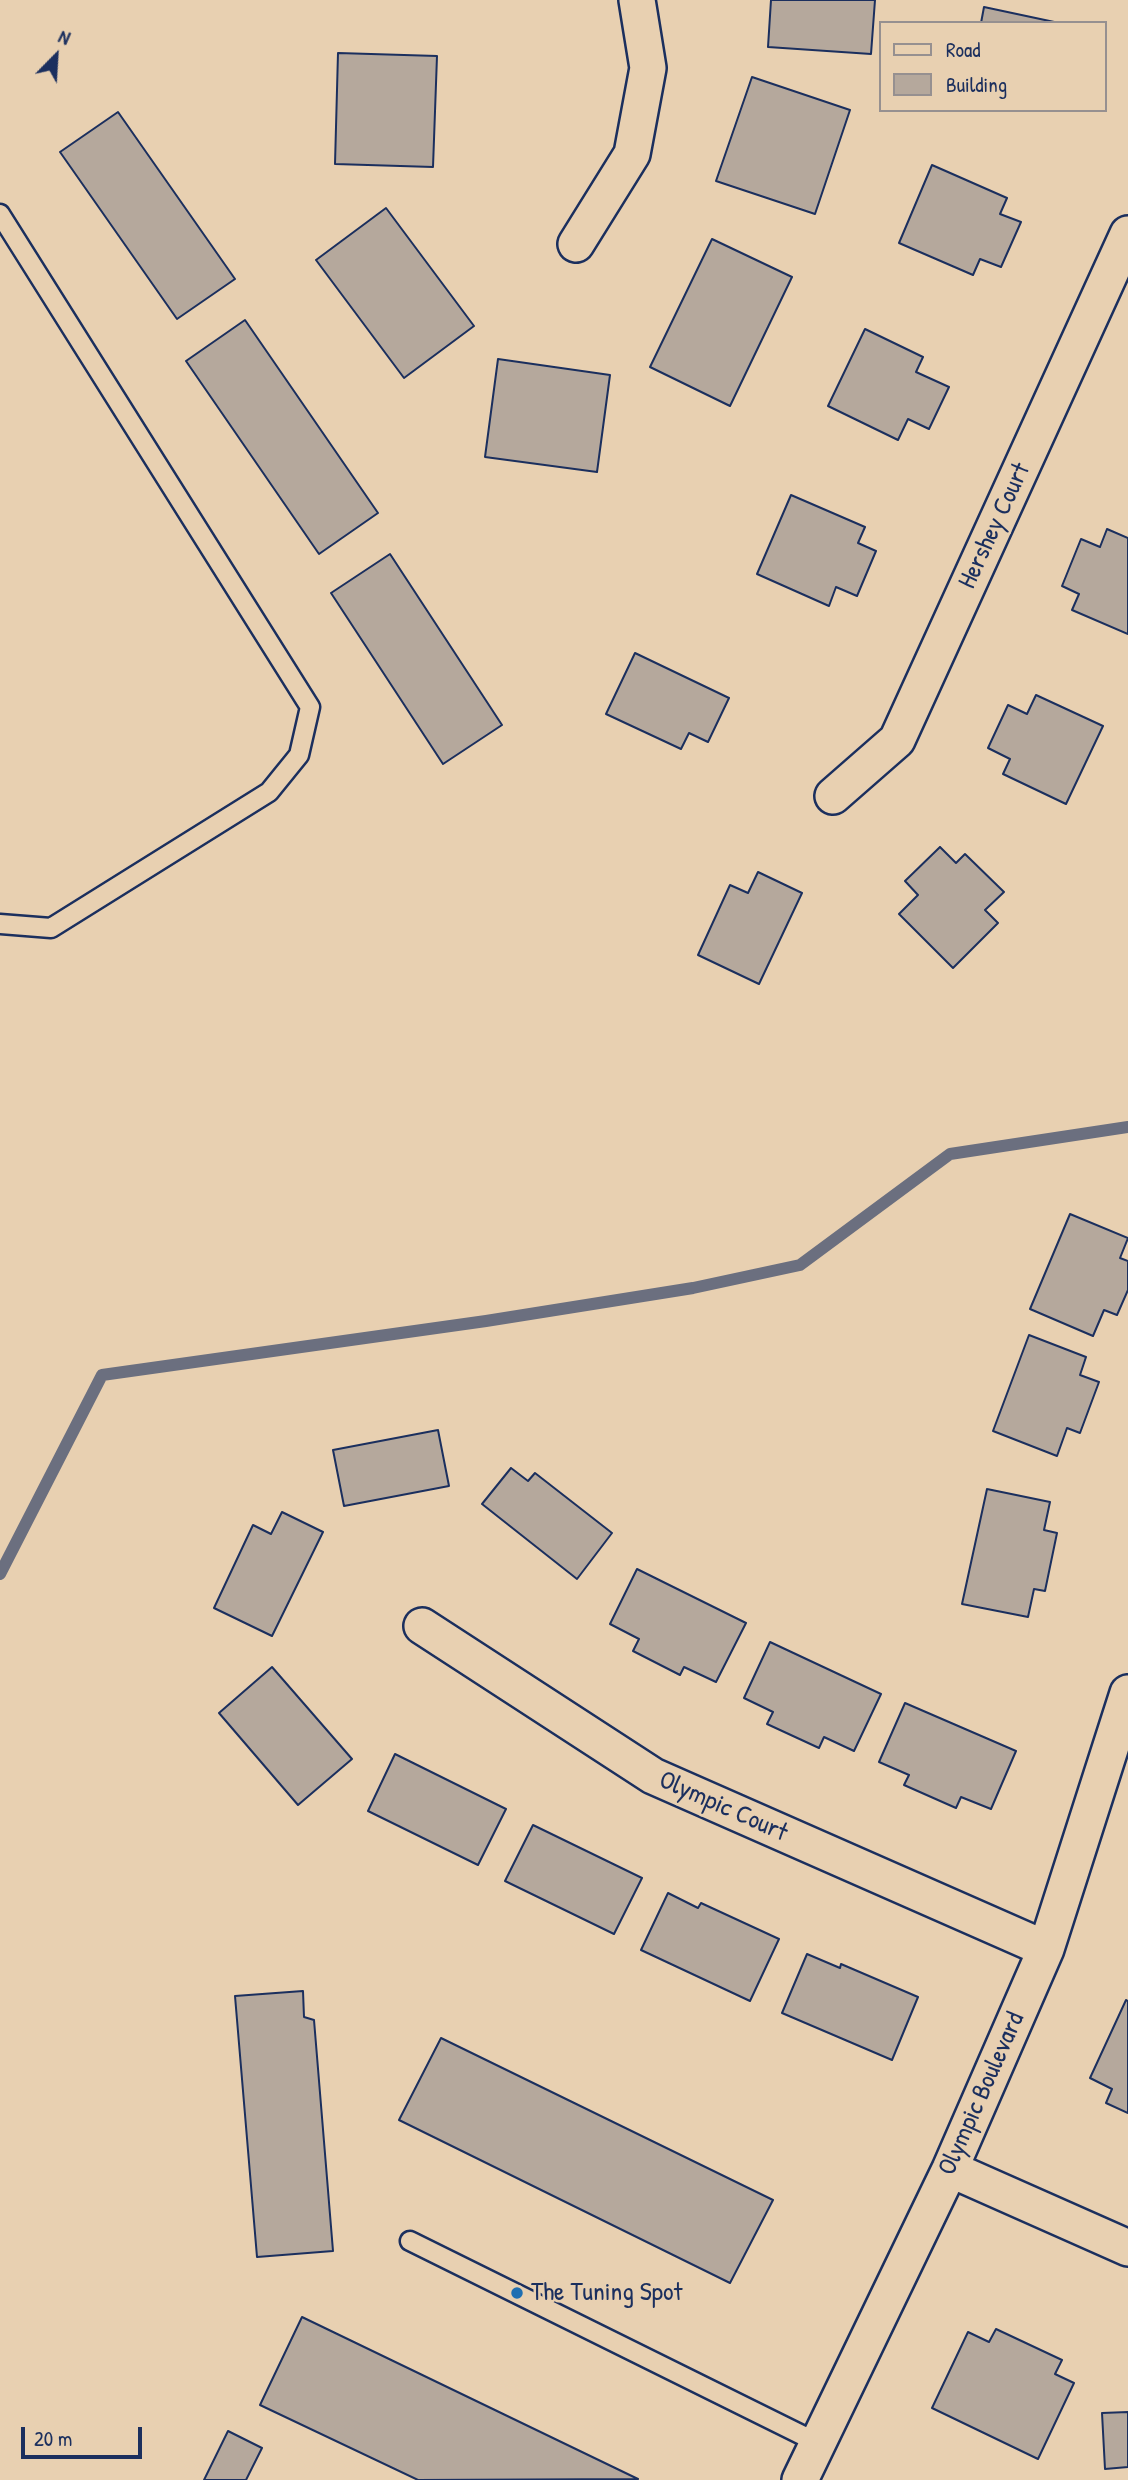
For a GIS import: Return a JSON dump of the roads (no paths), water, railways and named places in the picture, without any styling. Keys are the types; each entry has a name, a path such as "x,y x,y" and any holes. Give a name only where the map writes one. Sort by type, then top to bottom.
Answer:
{"street":[{"path":"576,244 632,154 648,68 637,0"},
{"name":"Hershey Court","path":"833,796 897,740 1128,234"},
{"name":"Olympic Court","path":"422,1626 653,1776 1046,1949"},
{"name":"Olympic Boulevard","path":"800,2480 950,2169 1046,1949 1128,1693"},
{"path":"950,2169 1128,2248"}],"lane":[{"path":"0,214 310,707 299,755 270,792 51,928 0,924"},
{"path":"410,2241 818,2443"}],"waterway":[{"path":"0,1574 102,1375 486,1321 693,1288 800,1265 950,1154 1128,1127"}],"place":[{"name":"The Tuning Spot","path":"517,2293"}]}
